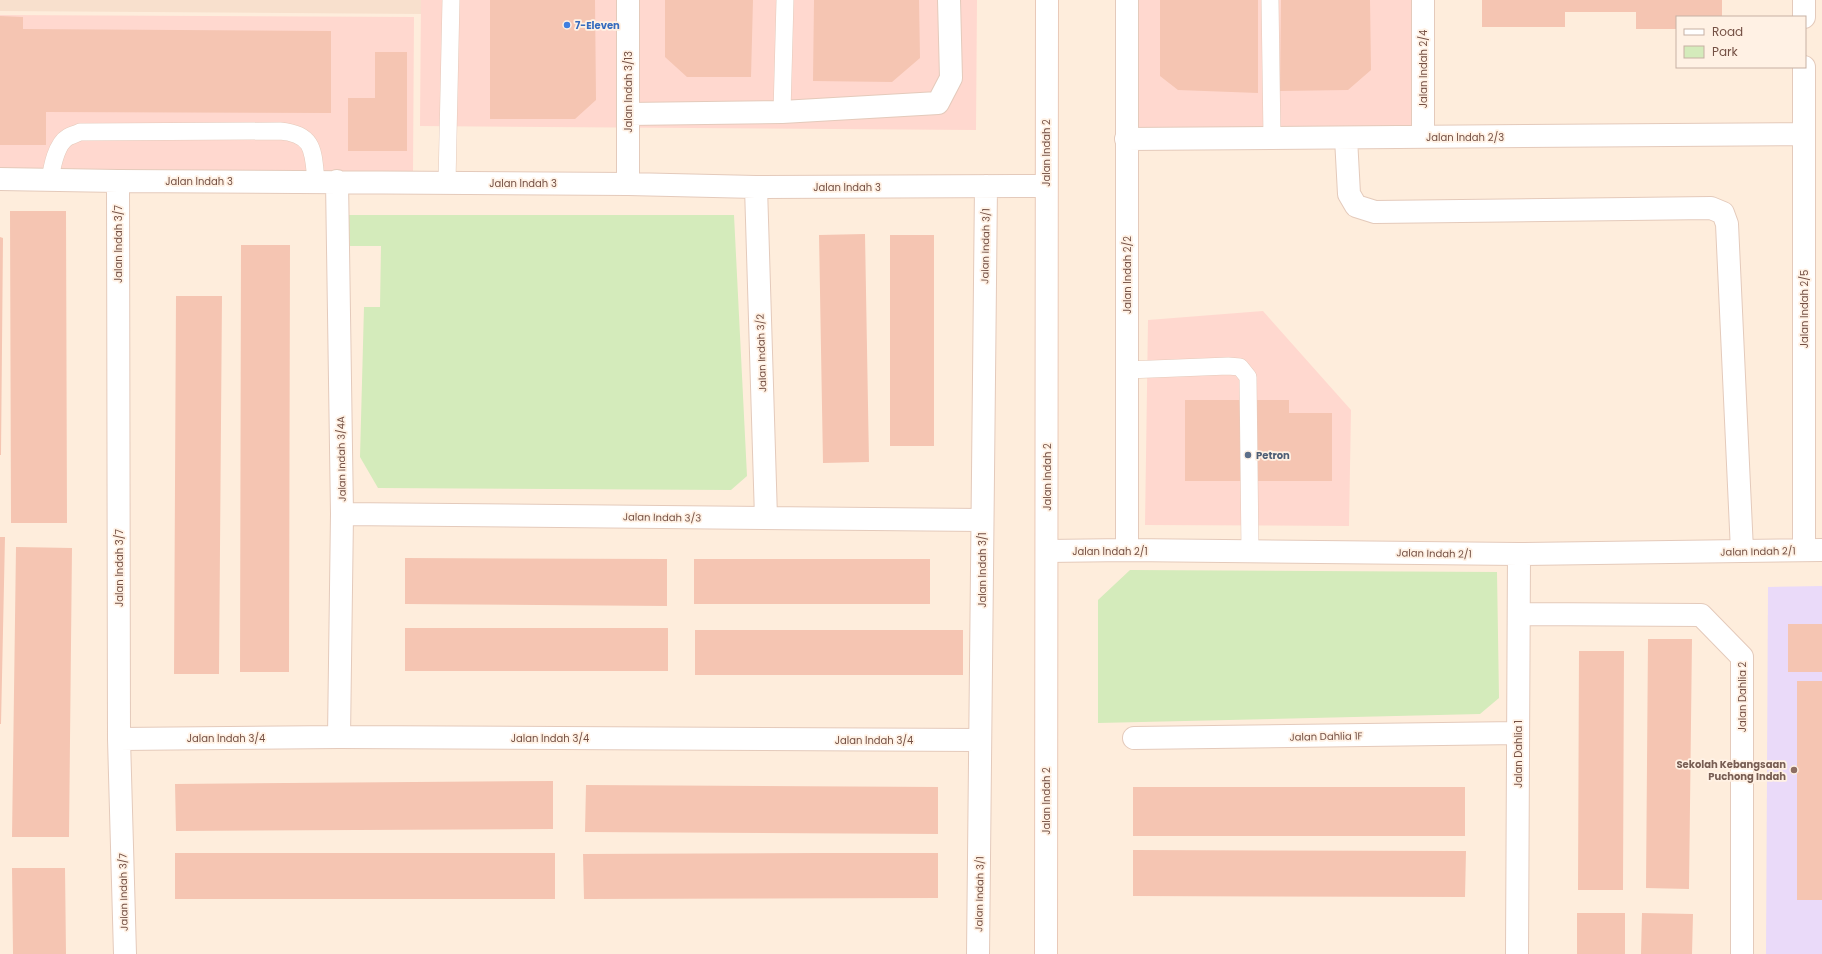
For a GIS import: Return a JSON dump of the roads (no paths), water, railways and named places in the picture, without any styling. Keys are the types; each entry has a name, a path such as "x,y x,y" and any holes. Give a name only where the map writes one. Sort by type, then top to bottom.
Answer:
{"street":[{"name":"Jalan Indah 3/13","path":"628,0 628,184"},
{"path":"628,114 782,112 938,103 951,78 949,0"},
{"name":"Jalan Indah 2","path":"1046,954 1047,0"},
{"name":"Jalan Indah 2/2","path":"1127,0 1127,550"},
{"name":"Jalan Indah 2/4","path":"1423,0 1423,137"},
{"path":"1804,0 1804,16"},
{"name":"Jalan Indah 2/5","path":"1804,68 1804,134 1813,550"},
{"name":"Jalan Indah 2/3","path":"1126,139 1804,134"},
{"path":"1346,138 1349,194 1356,206 1375,212 1711,208 1723,213 1727,224 1742,551"},
{"name":"Jalan Indah 3","path":"0,179 118,181 447,182 756,187 1046,186"},
{"name":"Jalan Indah 3/7","path":"118,181 120,739 124,954"},
{"name":"Jalan Indah 3/4A","path":"326,181 342,514 339,737"},
{"name":"Jalan Indah 3/1","path":"978,954 986,186"},
{"name":"Jalan Indah 3/2","path":"756,187 766,518"},
{"name":"Jalan Indah 3/3","path":"342,514 982,520"},
{"name":"Jalan Indah 2/1","path":"1047,551 1127,550 1519,554 1813,550"},
{"name":"Jalan Dahlia 1","path":"1517,954 1519,554"},
{"name":"Jalan Dahlia 2","path":"1519,614 1701,616 1742,657 1742,954"},
{"name":"Jalan Dahlia 1F","path":"1134,738 1518,733"},
{"name":"Jalan Indah 3/4","path":"120,739 339,737 980,740"}],"lane":[{"path":"447,182 451,0"},
{"path":"782,112 785,0"},
{"path":"1270,0 1272,138"},
{"path":"50,180 54,159 61,146 67,138 80,132 280,131 292,132 304,138 312,148 326,181"},
{"path":"1127,370 1228,366 1240,367 1248,377 1250,551"}],"place":[{"name":"7-Eleven","path":"567,25"},
{"name":"Petron","path":"1248,455"},
{"name":"Sekolah Kebangsaan Puchong Indah","path":"1794,770"}]}
